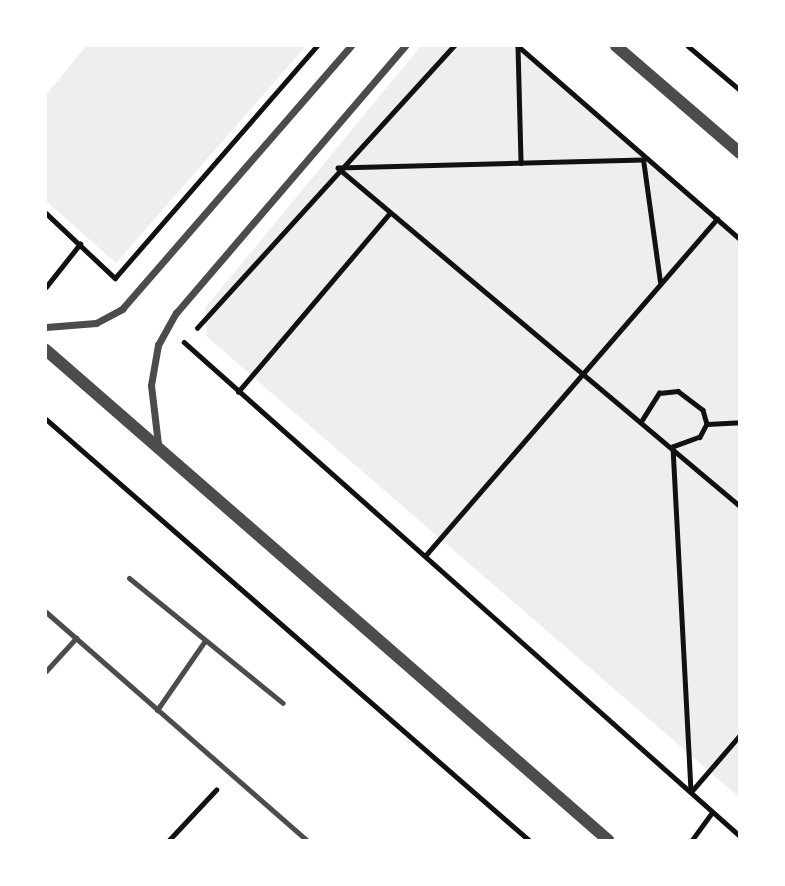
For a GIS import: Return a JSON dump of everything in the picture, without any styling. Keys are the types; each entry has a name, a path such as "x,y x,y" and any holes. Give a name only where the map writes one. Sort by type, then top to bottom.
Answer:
{"street":[{"path":"46,327 96,324 122,309 351,46"},
{"path":"159,450 151,385 159,345 176,313 405,46"},
{"path":"616,46 740,153"},
{"path":"46,350 608,841"}],"lane":[{"path":"129,578 204,642 283,703"},
{"path":"46,612 306,841"},
{"path":"46,671 76,638"},
{"path":"157,710 204,642"}],"path":[{"path":"46,213 115,278 317,46"},
{"path":"454,46 338,168 183,343 740,836"},
{"path":"518,46 521,163"},
{"path":"518,46 643,160 740,239"},
{"path":"688,46 740,90"},
{"path":"338,168 643,160"},
{"path":"643,160 660,282"},
{"path":"338,168 389,214 642,420 740,506"},
{"path":"238,392 389,214"},
{"path":"425,556 717,219"},
{"path":"46,287 80,244"},
{"path":"642,420 659,393 678,391 703,410 707,424 700,437 673,447"},
{"path":"46,419 529,841"},
{"path":"707,424 740,422"},
{"path":"673,447 691,792"},
{"path":"691,792 740,734"},
{"path":"169,841 231,774"},
{"path":"692,841 712,812"}],"shaded area":[{"path":"86,46 306,46 116,263 46,201 46,95"},
{"path":"421,46 515,46 739,241 739,797 207,337 205,308"}]}
